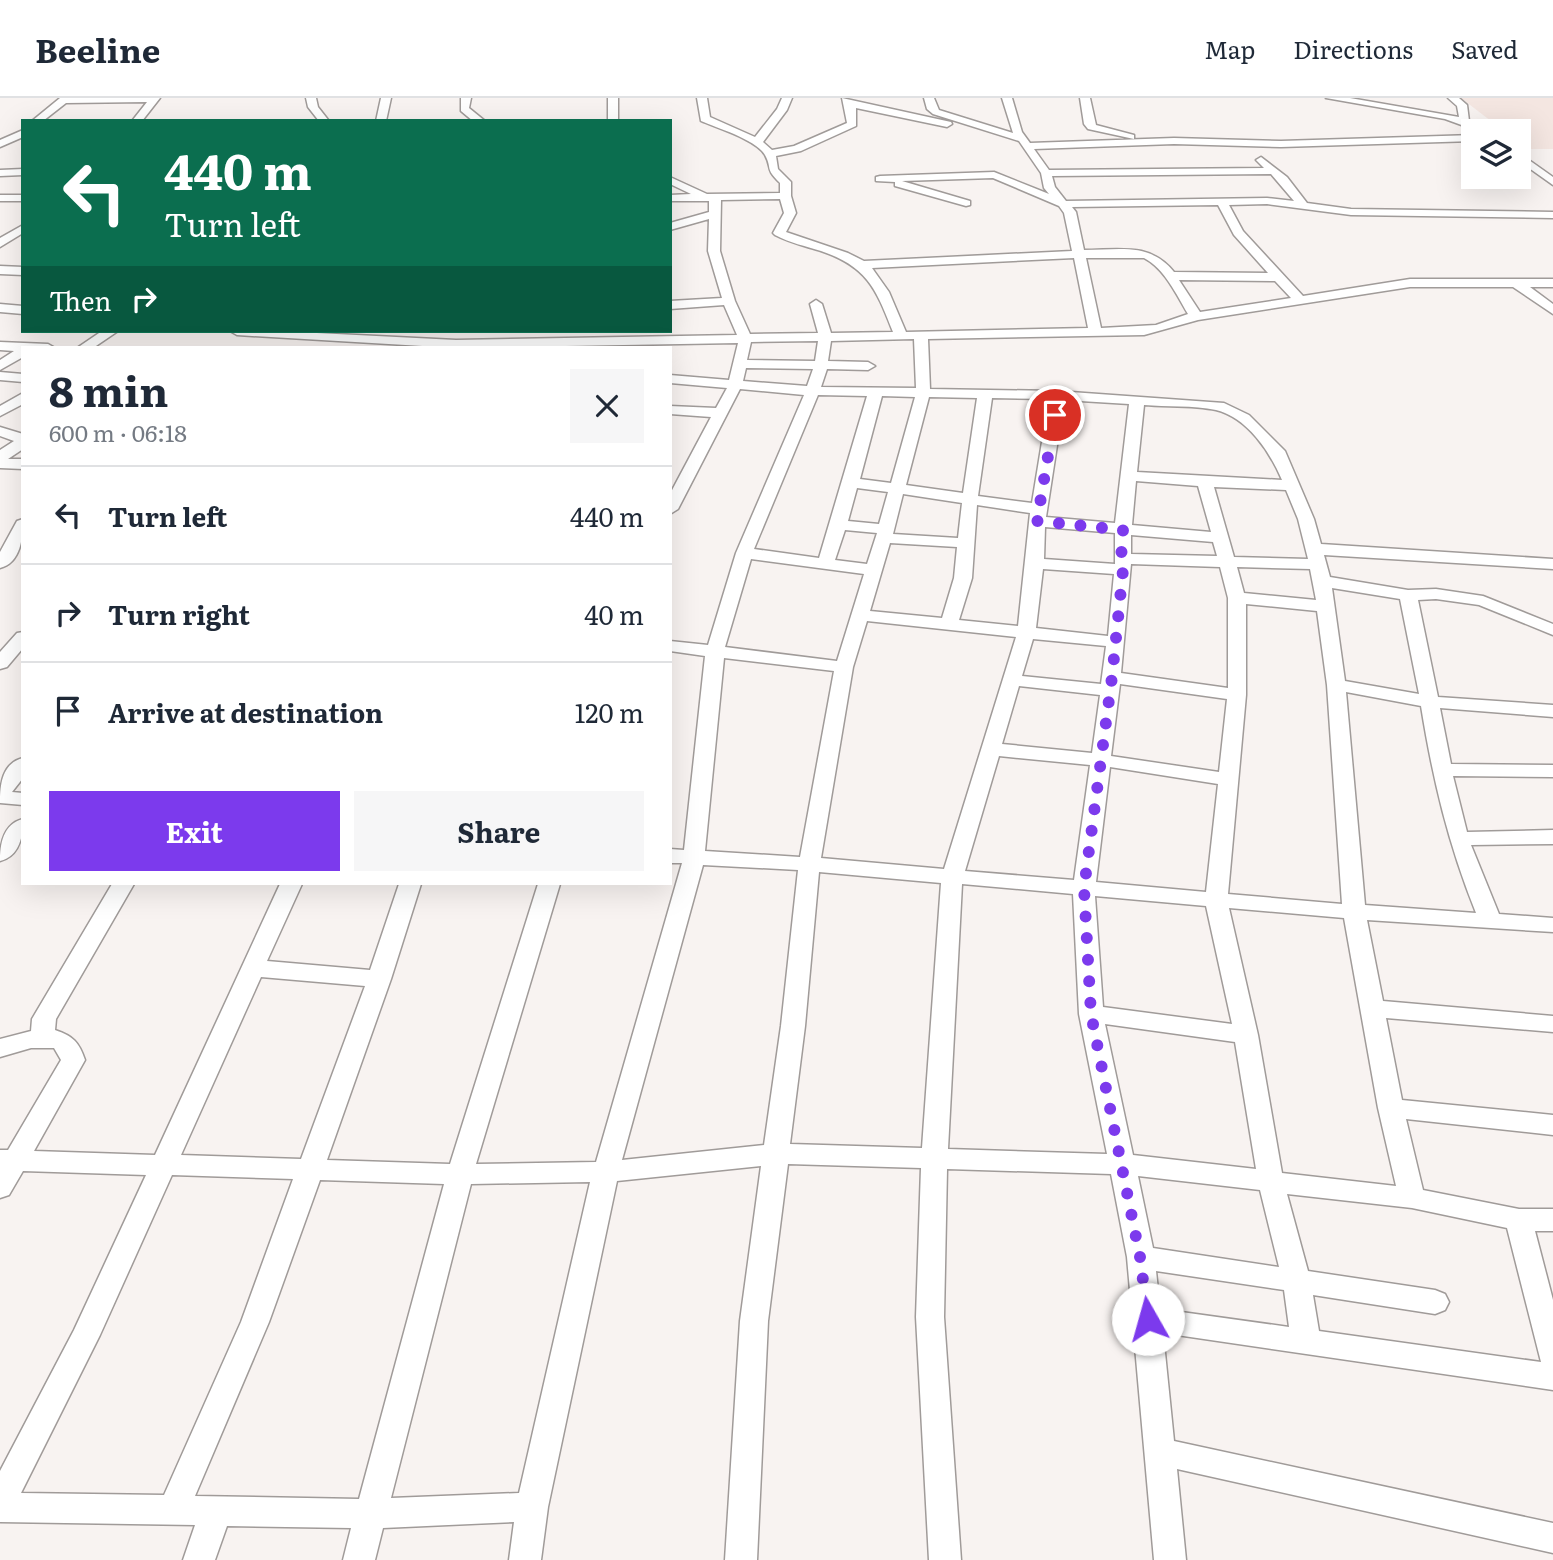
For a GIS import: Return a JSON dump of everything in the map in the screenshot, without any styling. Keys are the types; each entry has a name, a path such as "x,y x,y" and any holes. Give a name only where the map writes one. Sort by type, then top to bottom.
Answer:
{"street":[{"path":"40,119 65,99 154,98"},
{"path":"138,119 154,98"},
{"path":"310,98 322,119"},
{"path":"381,119 386,98"},
{"path":"466,98 464,109 479,119"},
{"path":"613,98 613,119"},
{"path":"702,98 705,119 758,142 769,154 773,170 786,182 785,196 790,213 779,233 847,255 864,265 881,286 911,334 923,394 885,533 844,667 809,864 777,1154 754,1321 741,1560"},
{"path":"758,142 761,133 784,109 787,98"},
{"path":"929,98 932,109 936,112 971,121 1024,142 1090,146 1164,142 1245,144 1461,138"},
{"path":"1007,98 1024,142 1046,173 1050,188 1070,212 1095,330"},
{"path":"1085,98 1089,124 1105,135 1090,146"},
{"path":"1331,98 1461,120"},
{"path":"1453,98 1462,104 1464,119"},
{"path":"769,154 797,149 848,127 852,124 848,101 947,124"},
{"path":"971,121 1015,122"},
{"path":"1101,131 1164,142"},
{"path":"0,144 21,134"},
{"path":"0,144 21,145"},
{"path":"1245,144 1271,171 1283,179 1304,206"},
{"path":"1531,165 1553,182"},
{"path":"1046,173 1271,171"},
{"path":"0,173 21,172"},
{"path":"966,203 880,178 994,176 1063,204 1267,201 1351,212 1412,215 1553,215"},
{"path":"672,181 710,197"},
{"path":"672,198 785,196"},
{"path":"675,491 735,386 745,339 729,301 714,251 715,214 710,197"},
{"path":"0,198 21,198"},
{"path":"1221,201 1238,233 1300,300"},
{"path":"672,226 715,214"},
{"path":"0,243 21,229"},
{"path":"864,265 1077,254 1146,254 1154,257 1170,276 1196,316"},
{"path":"0,270 21,271"},
{"path":"1170,276 1281,277"},
{"path":"1515,282 1553,310"},
{"path":"264,333 374,344 454,346 579,335 745,339 1158,329 1196,316 1410,283 1553,283"},
{"path":"672,305 729,301"},
{"path":"525,1560 532,1507 606,1172 682,858 715,652 744,553 813,391 821,365 825,336 816,303"},
{"path":"0,308 21,310"},
{"path":"87,346 108,333"},
{"path":"825,564 851,482 870,391 868,366 871,335"},
{"path":"0,346 21,348"},
{"path":"0,366 21,353"},
{"path":"738,364 868,366"},
{"path":"0,376 21,378"},
{"path":"672,380 813,391 1057,395 1219,406 1244,418 1277,451 1306,519 1318,565 1336,685 1353,912 1391,1108 1412,1198"},
{"path":"949,624 961,589 970,497 985,394"},
{"path":"945,1560 930,1317 934,1158 952,877 1026,633 1038,515 1053,434 1057,395"},
{"path":"1137,399 1123,530 1116,642 1084,888 1091,1014 1140,1257 1170,1560"},
{"path":"2,406 21,403"},
{"path":"672,410 720,413"},
{"path":"0,432 21,439"},
{"path":"0,457 21,441"},
{"path":"0,463 21,464"},
{"path":"1129,476 1291,485"},
{"path":"851,482 970,497 1038,515 1123,530 1221,538"},
{"path":"1205,482 1237,598 1237,695 1216,900 1246,1035 1271,1183 1297,1283 1306,1343"},
{"path":"839,524 965,544"},
{"path":"0,563 12,548 21,528"},
{"path":"744,553 874,570"},
{"path":"1035,563 1553,564"},
{"path":"1318,565 1408,595 1436,594 1483,601 1553,630"},
{"path":"1408,595 1422,652 1441,770 1458,839 1491,922"},
{"path":"1237,598 1325,606"},
{"path":"860,615 1116,642"},
{"path":"0,663 21,639"},
{"path":"672,646 844,667"},
{"path":"1012,680 1111,684 1237,695"},
{"path":"1336,685 1430,702 1553,711"},
{"path":"990,749 1101,760 1229,780"},
{"path":"21,767 0,795 21,799"},
{"path":"1441,770 1553,771"},
{"path":"0,854 21,828"},
{"path":"1458,839 1553,837"},
{"path":"682,858 809,864 1353,912 1553,925"},
{"path":"42,1036 44,1019 123,885"},
{"path":"291,885 86,1335 0,1505 371,1514 532,1507"},
{"path":"173,1510 255,1322 379,979 410,885"},
{"path":"359,1560 460,1174 549,885"},
{"path":"253,968 379,979"},
{"path":"1372,1008 1553,1024"},
{"path":"1091,1014 1246,1035"},
{"path":"0,1048 42,1036 67,1046 72,1052 73,1060 8,1160 0,1188"},
{"path":"1391,1108 1553,1125"},
{"path":"8,1160 161,1167 460,1174 606,1172 777,1154 1121,1164 1412,1198 1519,1220 1553,1220"},
{"path":"1519,1220 1553,1358"},
{"path":"1140,1257 1434,1302"},
{"path":"1148,1319 1553,1377"},
{"path":"1158,1451 1553,1538"},
{"path":"199,1560 216,1511"}],"shaded area":[{"path":"1461,98 1553,98 1553,149 1531,149 1531,119 1488,119"}],"route":[{"path":"1055,415 1037,521 1123,530 1123,570 1116,642 1084,888 1091,1014 1140,1257 1148,1319"}]}
